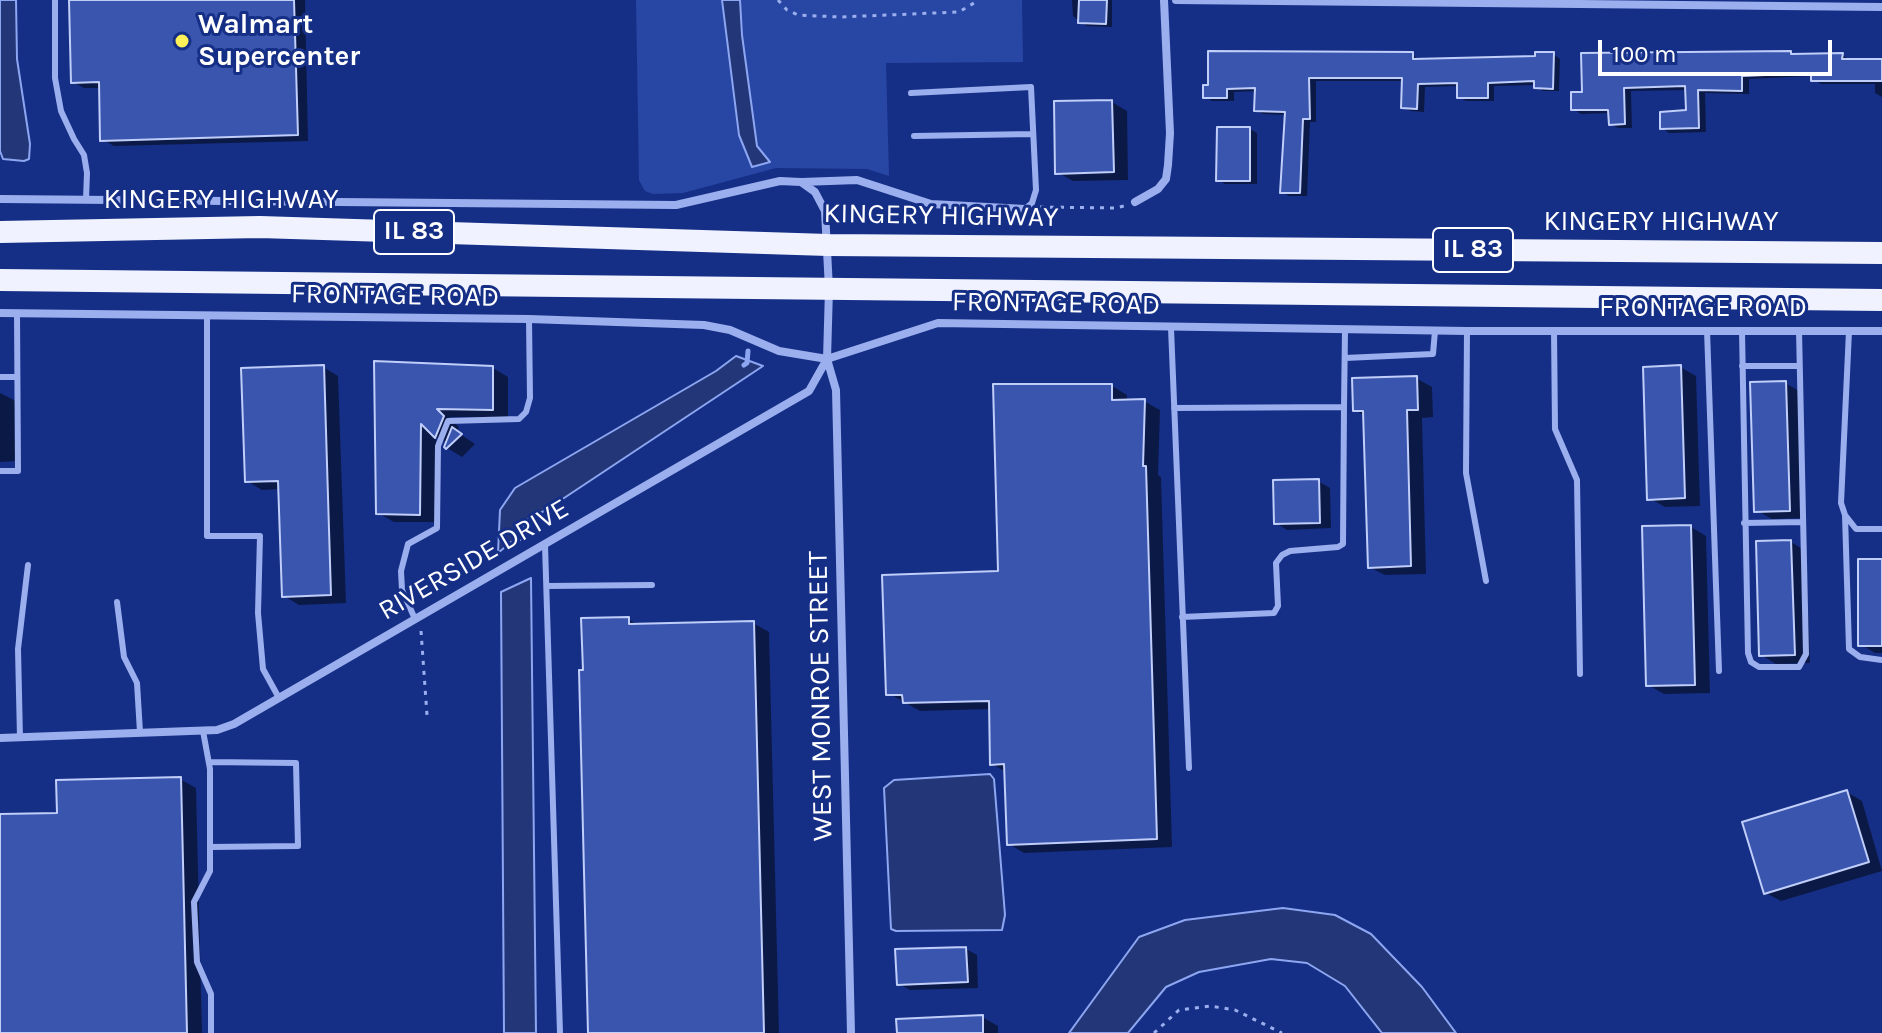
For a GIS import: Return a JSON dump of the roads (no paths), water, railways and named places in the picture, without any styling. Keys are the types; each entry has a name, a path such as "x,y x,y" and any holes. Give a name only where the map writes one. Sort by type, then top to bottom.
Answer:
{"highway":[{"name":"KINGERY HIGHWAY","path":"0,232 260,227 828,245 1882,253"},
{"name":"IL 83","path":"0,280 1882,300"}],"street":[{"path":"1135,202 1149,196 1166,179 1170,133 1164,0"},
{"path":"1176,0 1882,7"},
{"path":"0,199 676,205 780,181 857,180 931,204 1025,209"},
{"path":"801,182 815,192 825,211 829,289 827,359"},
{"name":"FRONTAGE ROAD","path":"0,313 529,319 704,325 730,330 779,351 827,359 938,323 1435,331 1882,331"},
{"name":"RIVERSIDE DRIVE","path":"0,738 203,731 234,724 809,391 827,359"},
{"name":"WEST MONROE STREET","path":"827,359 836,390 851,1033"}],"lane":[{"path":"55,0 55,78 61,111 84,155 86,199"},
{"path":"911,93 1031,87 1036,190 1032,203 1025,209"},
{"path":"914,136 1033,134"},
{"path":"0,471 18,471 17,313"},
{"path":"207,316 207,536 260,536 258,613 263,669 279,698"},
{"path":"417,618 402,590 401,571 408,544 437,528 438,446 448,421 519,419 526,412 530,398 529,319"},
{"path":"1171,328 1189,768"},
{"path":"1182,617 1274,613 1278,606 1276,563 1282,555 1290,551 1343,544 1345,330"},
{"path":"1554,330 1555,429 1577,480 1580,674"},
{"path":"1707,330 1719,671"},
{"path":"1742,330 1748,653 1751,662 1759,667 1799,667 1806,654 1799,330"},
{"path":"1345,358 1433,354 1435,331"},
{"path":"1467,331 1466,473 1486,581"},
{"path":"1849,331 1841,503 1845,515 1849,649 1860,657 1882,660"},
{"path":"1742,366 1799,366"},
{"path":"0,377 17,377"},
{"path":"1174,408 1344,406"},
{"path":"1845,515 1856,529 1882,529"},
{"path":"1744,523 1803,522"},
{"path":"545,545 560,1033"},
{"path":"20,738 18,649 28,565"},
{"path":"547,586 652,585"},
{"path":"117,602 124,657 137,683 140,732"},
{"path":"203,731 209,762 210,871 194,902 197,962 211,994 211,1033"},
{"path":"209,762 296,763 298,846 210,847"}],"waterway":[{"path":"744,365 748,351"}],"place":[{"name":"Walmart Supercenter","path":"182,41"}]}
